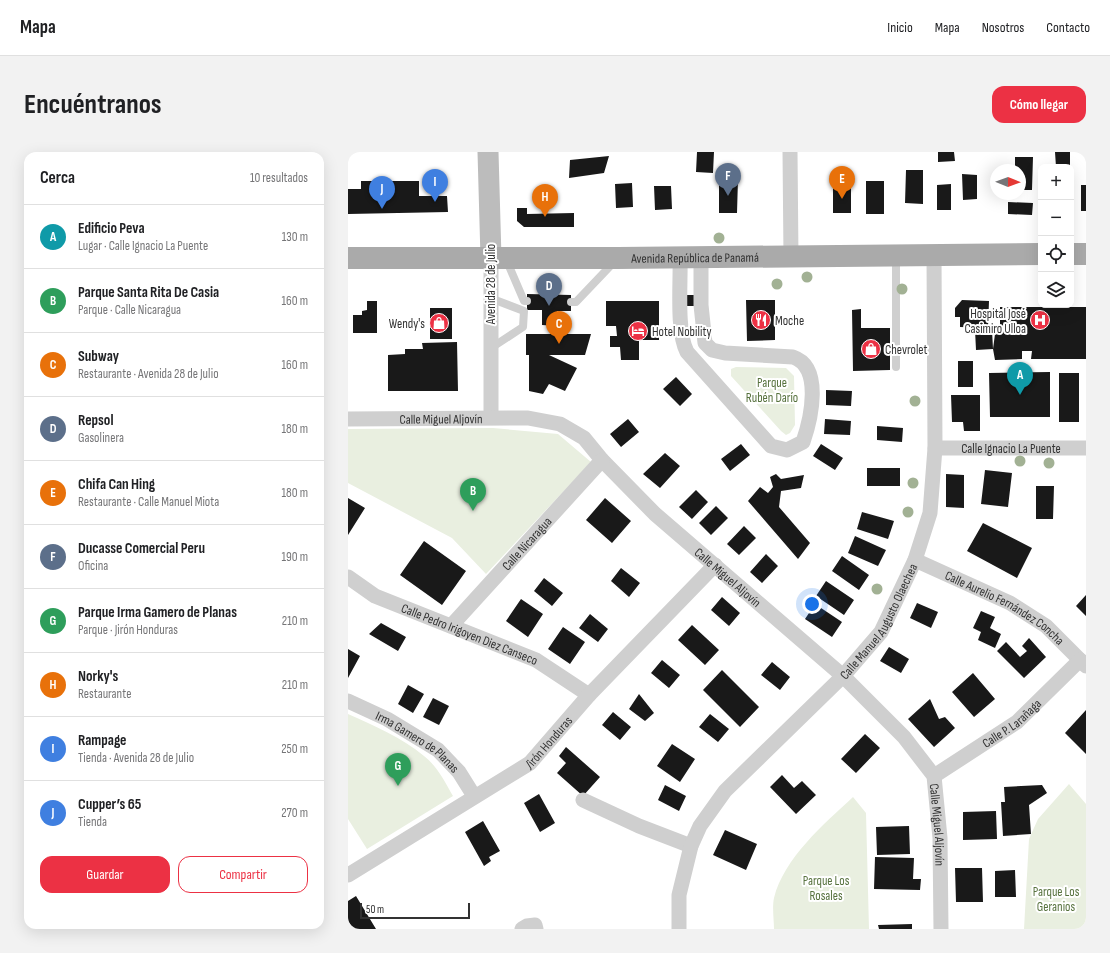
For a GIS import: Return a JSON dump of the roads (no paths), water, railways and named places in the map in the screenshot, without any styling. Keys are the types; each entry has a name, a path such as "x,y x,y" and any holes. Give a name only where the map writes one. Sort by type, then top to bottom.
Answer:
{"main road":[{"name":"Avenida 28 de Julio","path":"488,152 498,258"},
{"name":"Avenida República de Panamá","path":"348,258 618,258 1038,254"},
{"path":"1074,254 1086,254"}],"street":[{"path":"790,152 791,256"},
{"name":"Calle Manuel Augusto Olaechea","path":"679,929 679,895 691,846 700,826 725,791 843,676 881,632 914,560 930,513 935,448 934,255"},
{"path":"690,257 701,306 705,343 712,350 725,353 793,357 801,359 806,365 812,382 812,406 809,425 803,442 788,450 771,446 687,352 684,346 681,315 690,257"},
{"name":"Avenida 28 de Julio","path":"491,417 490,298 498,258"},
{"path":"684,346 705,343"},
{"name":"Calle Miguel Aljovín","path":"348,419 491,417 528,418 560,424 584,438 602,460 655,514 843,676 904,737 934,776 940,838 941,929"},
{"name":"Calle Ignacio La Puente","path":"935,448 1086,448"},
{"name":"Calle Nicaragua","path":"451,626 602,460"},
{"name":"Calle Aurelio Fernández Concha","path":"914,560 1010,603 1046,626 1083,663"},
{"name":"Jirón Honduras","path":"348,875 474,796 530,763 589,695 715,565"},
{"name":"Calle Pedro Irigoyen Diez Canseco","path":"348,577 375,596 536,660 589,695"},
{"name":"Calle P. Larañaga","path":"934,776 1017,722 1083,663"},
{"name":"Irma Gamero de Planas","path":"348,701 387,719 438,750 458,772 474,796"},
{"path":"583,800 639,826 691,846"},
{"path":"522,929 527,926 535,925 536,929"}],"lane":[{"path":"896,255 896,367"},
{"path":"491,348 523,326 526,301 498,258"},
{"path":"571,302 576,302 618,258"},
{"path":"490,298 524,311"}],"place":[{"name":"Ducasse Comercial Peru","path":"728,196"},
{"name":"Chifa Can Hing","path":"842,199"},
{"name":"Rampage","path":"435,202"},
{"name":"Cupper’s 65","path":"382,209"},
{"name":"Norky's","path":"545,217"},
{"name":"Repsol","path":"549,306"},
{"name":"Moche","path":"761,320"},
{"name":"Hospital José Casimiro Ulloa","path":"1040,320"},
{"name":"Wendy's","path":"439,323"},
{"name":"Hotel Nobility","path":"638,331"},
{"name":"Subway","path":"559,344"},
{"name":"Chevrolet","path":"871,349"},
{"name":"Edificio Peva","path":"1020,395"},
{"name":"Parque Santa Rita De Casia","path":"473,511"},
{"name":"Parque Irma Gamero de Planas","path":"398,786"}],"park label":[{"name":"Parque Rubén Darío","path":"772,390"},
{"name":"Parque Los Rosales","path":"826,888"},
{"name":"Parque Los Geranios","path":"1056,898"}]}
